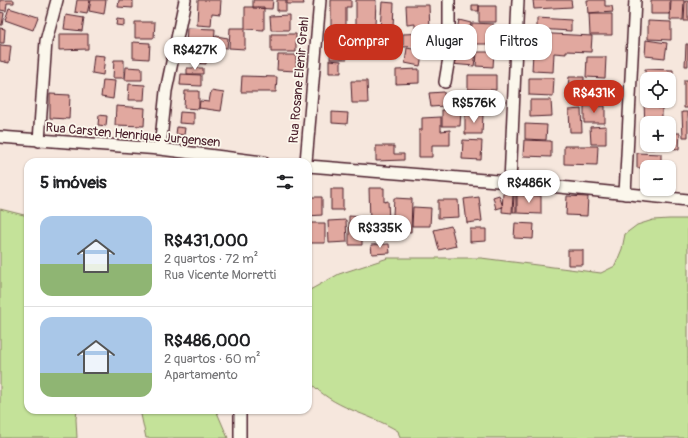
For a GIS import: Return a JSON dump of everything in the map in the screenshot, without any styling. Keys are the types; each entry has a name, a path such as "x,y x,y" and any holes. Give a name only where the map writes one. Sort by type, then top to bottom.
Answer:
{"street":[{"path":"39,141 46,41 57,0"},
{"path":"160,149 166,91 185,0"},
{"name":"Rua Rosane Elenir Grahl","path":"306,158 320,0"},
{"path":"445,82 449,58 449,0"},
{"path":"510,182 518,0"},
{"path":"625,194 635,0"},
{"name":"Rua Carsten Henrique Jurgensen","path":"0,137 160,149 229,158"},
{"path":"312,166 510,182 688,200"},
{"path":"240,414 240,438"}],"green space":[{"path":"0,209 24,215 24,414 77,414 77,438 0,438"},
{"path":"688,219 688,438 400,438 398,431 375,419 351,410 329,398 312,384 312,289 339,274 388,258 481,258 601,273 615,266 622,249 625,234 637,225 653,220"},
{"path":"141,414 218,414 228,438 146,438"}],"building":[{"path":"0,0 14,0 14,3 7,3 6,11 0,10"},
{"path":"77,0 90,0 87,14 75,12"},
{"path":"91,0 106,0 104,14 89,11"},
{"path":"119,0 133,0 133,8 118,7"},
{"path":"198,0 221,0 220,14 212,13 211,26 197,25"},
{"path":"253,0 273,0 272,9 253,8"},
{"path":"277,0 286,0 286,11 277,11"},
{"path":"287,0 303,0 304,4 287,4"},
{"path":"331,0 351,0 351,7 346,7 346,24 331,24"},
{"path":"356,0 376,0 375,24 356,24"},
{"path":"533,0 571,0 572,7 534,9"},
{"path":"587,0 605,0 605,6 612,6 613,12 588,14"},
{"path":"651,0 670,0 670,14 651,14"},
{"path":"671,0 684,0 683,20 670,20"},
{"path":"685,1 688,1 688,21 684,21"},
{"path":"382,2 394,3 393,24 380,24"},
{"path":"406,5 429,5 430,24 407,25"},
{"path":"472,5 479,5 479,11 472,11"},
{"path":"479,6 496,6 496,22 479,22"},
{"path":"245,7 264,7 264,30 245,29 245,49 229,48 230,28 245,28"},
{"path":"9,8 38,17 33,30 5,20"},
{"path":"0,12 4,13 2,25 0,25"},
{"path":"589,14 612,14 612,35 590,35"},
{"path":"66,15 84,18 82,31 64,29"},
{"path":"289,15 289,30 271,30 270,16"},
{"path":"537,18 571,20 571,31 552,30 552,24 537,24"},
{"path":"117,19 124,20 124,26 116,25"},
{"path":"459,20 471,23 471,24 458,24"},
{"path":"648,21 671,22 671,40 648,39"},
{"path":"135,22 155,22 154,38 135,38"},
{"path":"472,23 494,24 485,24 485,44 477,44 477,24"},
{"path":"0,28 5,29 4,43 0,43"},
{"path":"187,28 215,29 214,46 186,45"},
{"path":"59,34 88,34 88,49 59,50"},
{"path":"271,34 296,34 296,52 271,52"},
{"path":"403,34 411,34 411,47 403,47"},
{"path":"552,34 592,36 591,52 566,51 566,54 554,53 553,72 532,71 533,60 552,60"},
{"path":"216,36 228,38 227,48 215,47"},
{"path":"646,40 667,43 665,58 645,56"},
{"path":"133,42 150,43 149,59 133,58"},
{"path":"686,44 688,44 688,66 685,66"},
{"path":"0,45 11,46 9,63 0,61"},
{"path":"407,48 411,49 411,60 421,60 420,66 405,63"},
{"path":"193,50 207,51 206,64 193,63"},
{"path":"477,52 485,52 485,60 493,60 493,67 476,66"},
{"path":"94,55 105,56 103,75 92,73"},
{"path":"278,55 296,55 296,71 277,70"},
{"path":"587,57 606,57 605,78 586,77"},
{"path":"114,60 124,60 124,78 113,78"},
{"path":"329,60 341,61 341,73 329,73"},
{"path":"451,60 475,60 474,66 451,64"},
{"path":"126,67 142,68 142,80 125,80"},
{"path":"187,68 203,68 203,74 187,74"},
{"path":"419,69 419,83 396,84 396,70"},
{"path":"645,69 673,70 673,72 645,72"},
{"path":"181,74 201,75 201,86 180,85"},
{"path":"468,75 496,75 496,90 468,89"},
{"path":"242,76 277,77 276,92 241,92"},
{"path":"569,77 584,77 584,87 568,87"},
{"path":"529,78 554,78 553,96 529,95"},
{"path":"103,80 115,81 113,99 101,97"},
{"path":"684,80 688,80 688,108 684,108"},
{"path":"351,81 367,81 368,103 352,103"},
{"path":"129,84 145,85 144,100 128,100"},
{"path":"567,88 581,88 581,99 567,99"},
{"path":"589,88 607,88 607,99 589,99"},
{"path":"185,91 199,91 199,109 184,108"},
{"path":"211,91 224,93 221,111 199,108 200,101 209,102"},
{"path":"444,92 445,106 431,107 429,93"},
{"path":"464,92 478,93 477,108 463,106"},
{"path":"50,94 70,95 69,119 50,118"},
{"path":"530,100 551,100 552,116 530,117"},
{"path":"116,106 145,108 144,126 115,125"},
{"path":"584,106 605,106 605,123 584,123"},
{"path":"644,108 662,108 662,116 645,116"},
{"path":"581,109 582,132 570,132 569,110"},
{"path":"442,110 461,110 460,126 442,126"},
{"path":"180,112 194,113 194,124 179,123"},
{"path":"332,112 348,113 347,124 332,123"},
{"path":"682,112 688,112 688,137 683,137"},
{"path":"99,115 107,116 106,126 98,125"},
{"path":"465,115 483,115 482,134 465,134"},
{"path":"441,117 441,131 450,130 450,145 432,145 432,157 419,157 419,130 422,130 422,118"},
{"path":"525,124 547,125 546,140 525,139"},
{"path":"606,126 606,144 591,144 590,127"},
{"path":"177,127 185,128 184,135 176,134"},
{"path":"676,133 680,133 679,149 676,149"},
{"path":"463,140 482,141 481,160 462,159"},
{"path":"524,140 551,141 551,157 523,156"},
{"path":"376,146 394,146 394,154 404,154 404,160 376,161"},
{"path":"564,146 598,146 597,165 564,164"},
{"path":"637,153 661,154 661,160 640,160 640,168 637,168"},
{"path":"369,188 384,188 384,202 388,201 389,221 370,222"},
{"path":"331,189 343,189 343,210 331,210"},
{"path":"503,193 513,194 512,213 502,212"},
{"path":"499,195 503,207 496,209 493,197"},
{"path":"514,195 516,195 516,212 513,212"},
{"path":"517,195 541,196 541,214 517,213"},
{"path":"567,196 588,197 587,216 566,215"},
{"path":"312,197 322,197 322,215 312,216"},
{"path":"479,197 482,221 467,223 464,199"},
{"path":"394,198 412,199 411,232 392,231"},
{"path":"438,200 458,200 459,217 438,218"},
{"path":"413,207 431,208 430,226 412,226"},
{"path":"349,216 362,217 362,245 349,245"},
{"path":"346,220 347,242 329,243 328,221"},
{"path":"312,223 325,223 325,243 312,243"},
{"path":"515,223 534,224 533,239 514,238"},
{"path":"451,226 456,246 439,250 434,230"},
{"path":"470,229 486,229 486,241 470,242"},
{"path":"389,244 390,253 372,254 371,245"},
{"path":"568,250 583,250 583,265 568,265"}]}
